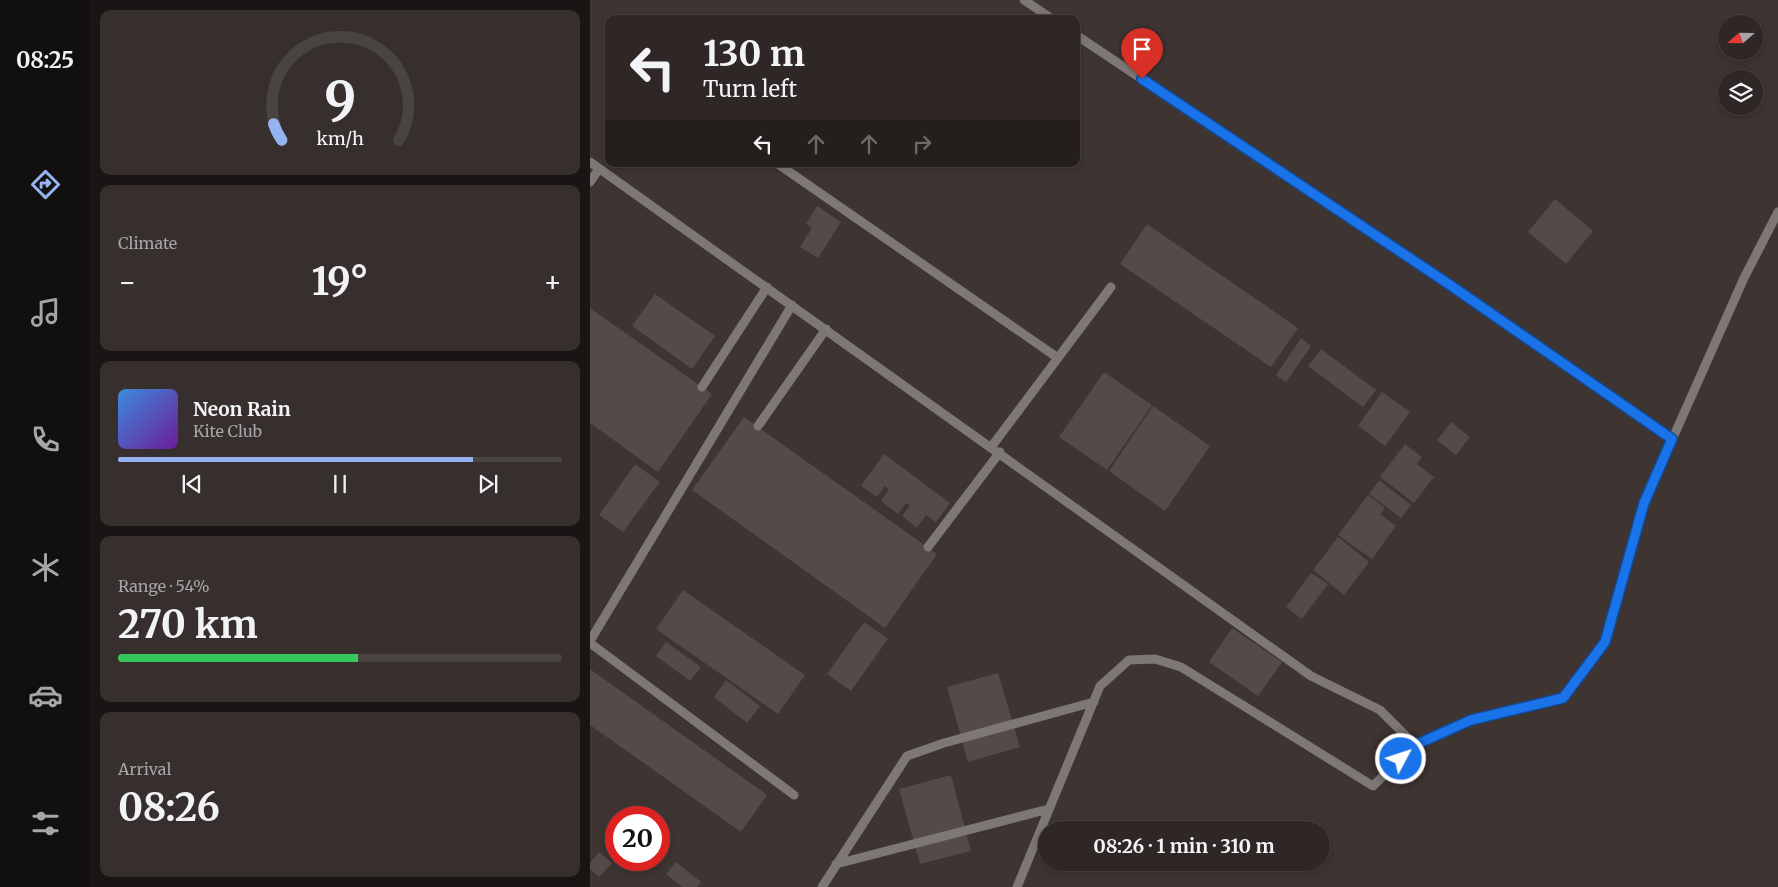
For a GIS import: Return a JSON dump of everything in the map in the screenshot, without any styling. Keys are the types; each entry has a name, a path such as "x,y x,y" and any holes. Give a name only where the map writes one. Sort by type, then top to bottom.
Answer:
{"lane":[{"path":"1024,0 1046,15"},
{"path":"1080,38 1453,287 1672,439"},
{"path":"590,162 992,446 1311,676 1380,710 1415,745"},
{"path":"782,167 1058,358"},
{"path":"590,182 599,168"},
{"path":"1017,887 1100,686 1129,660 1155,659 1181,667 1373,786 1415,745 1471,720 1563,698 1605,642 1644,503 1744,278 1778,212"},
{"path":"702,387 767,287"},
{"path":"992,446 1111,287"},
{"path":"792,305 590,642 794,795"},
{"path":"758,426 826,329"},
{"path":"928,547 1000,452"},
{"path":"822,887 907,756 944,743 1094,702"},
{"path":"836,864 1049,809"}],"building":[{"path":"1555,199 1593,231 1566,264 1528,232"},
{"path":"817,206 841,222 818,258 800,247 812,228 806,224"},
{"path":"1147,224 1298,328 1271,367 1120,264"},
{"path":"655,294 715,336 692,369 632,326"},
{"path":"590,308 712,394 658,472 590,423"},
{"path":"1301,338 1311,346 1286,382 1276,375"},
{"path":"1321,349 1376,390 1363,407 1308,366"},
{"path":"1104,372 1152,405 1107,470 1059,437"},
{"path":"1382,392 1410,412 1385,446 1358,426"},
{"path":"1153,406 1210,446 1165,511 1109,471"},
{"path":"744,417 937,554 885,628 692,490"},
{"path":"1451,422 1470,437 1456,455 1437,440"},
{"path":"1405,444 1422,457 1417,464 1434,477 1414,503 1380,477"},
{"path":"884,454 950,503 936,522 926,515 917,528 902,516 910,505 906,503 898,514 881,501 889,490 885,486 877,497 861,486"},
{"path":"635,464 660,482 623,532 599,515"},
{"path":"1379,480 1411,505 1401,518 1369,494"},
{"path":"1368,495 1385,508 1380,514 1396,526 1372,559 1338,535"},
{"path":"1338,537 1369,562 1344,595 1313,570"},
{"path":"1311,573 1328,584 1302,619 1286,607"},
{"path":"683,590 805,675 778,714 656,629"},
{"path":"864,622 888,639 851,691 827,674"},
{"path":"1232,628 1282,662 1258,696 1209,662"},
{"path":"666,642 701,667 690,681 656,656"},
{"path":"590,669 767,795 741,832 590,725"},
{"path":"998,673 1020,747 968,762 947,687"},
{"path":"726,680 760,706 747,723 714,697"},
{"path":"951,775 971,851 920,864 899,789"},
{"path":"599,852 605,857 605,871 599,877 590,869 590,863"},
{"path":"676,862 701,882 697,887 682,887 666,874"}],"route":[{"path":"1142,79 1453,287 1672,439 1644,503 1605,642 1563,698 1471,720 1415,745 1401,759"}]}
